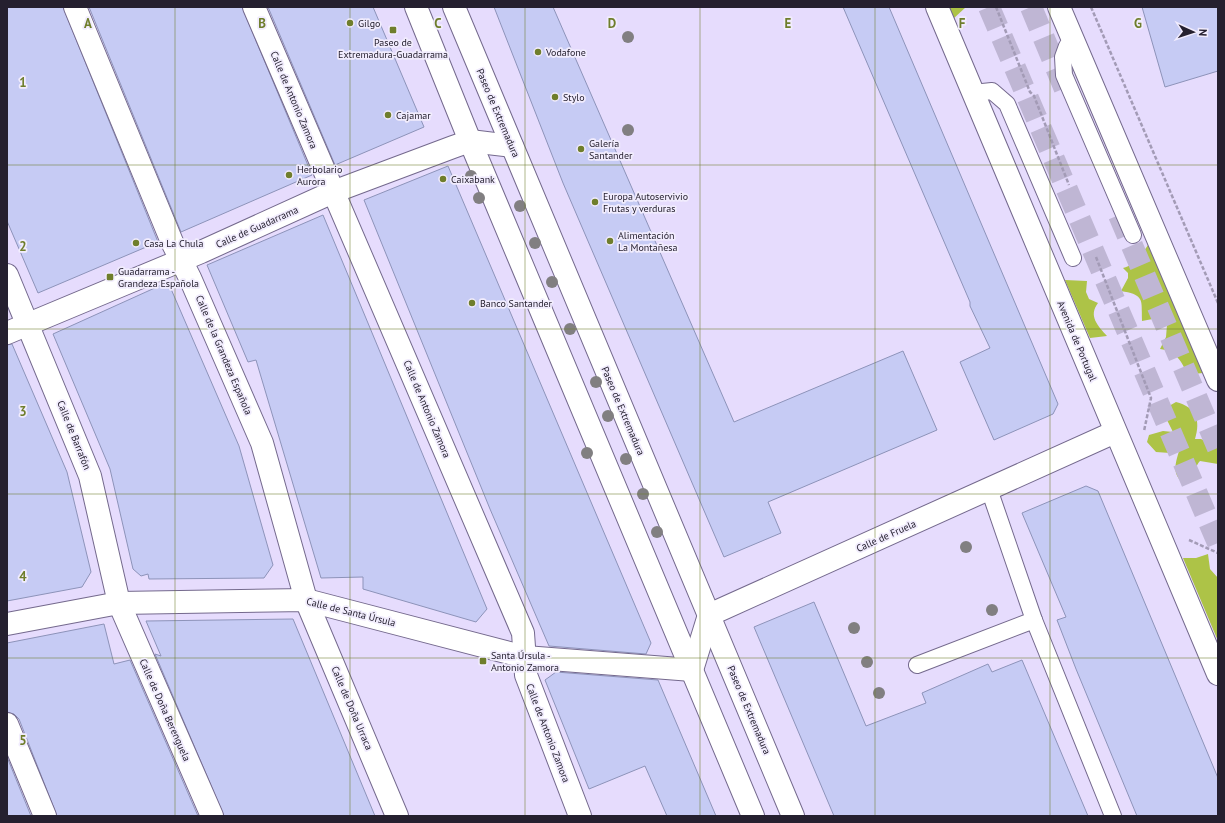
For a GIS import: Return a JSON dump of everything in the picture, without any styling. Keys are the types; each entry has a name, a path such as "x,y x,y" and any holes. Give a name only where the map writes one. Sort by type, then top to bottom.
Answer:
{"street":[{"name":"Calle de la Grandeza Española","path":"75,7 169,234 262,443 306,600"},
{"name":"Calle de Antonio Zamora","path":"254,7 523,633 526,675 580,816"},
{"path":"416,7 470,141 753,816"},
{"name":"Paseo de Extremadura","path":"454,7 793,816"},
{"name":"Avenida de Portugal","path":"937,7 1218,674"},
{"path":"1059,7 1218,380"},
{"name":"Calle de Guadarrama","path":"7,333 181,259 201,252 334,192 470,141 512,146"},
{"name":"Calle de Barrafón","path":"7,274 90,476 118,603"},
{"name":"Calle de Fruela","path":"709,615 1115,432"},
{"name":"Calle de Santa Úrsula","path":"7,624 118,603 306,600 525,657 692,670"},
{"name":"Calle de Doña Urraca","path":"306,600 397,816"},
{"name":"Calle de Doña Berenguela","path":"118,603 212,816"},
{"path":"692,670 709,615"},
{"path":"7,724 45,816"}],"lane":[{"path":"1074,42 1067,46 1063,57 1064,75 1133,235"},
{"path":"973,93 992,92 1007,104 1073,258"},
{"path":"989,489 1034,620 1113,816"},
{"path":"917,665 1034,620"}],"path":[{"path":"996,7 1030,92 1034,96 1071,192"},
{"path":"1091,7 1218,303"},
{"path":"1094,250 1151,398 1142,438"},
{"path":"1186,534 1189,540 1218,553"}],"green space":[{"path":"948,7 966,7 953,19"},
{"path":"1148,245 1203,373 1193,374 1188,378 1179,359 1171,352 1160,349 1166,337 1167,325 1158,318 1142,321 1142,304 1138,297 1121,291 1128,278 1128,273 1123,268 1134,262"},
{"path":"1065,280 1087,281 1086,292 1089,299 1098,303 1094,312 1095,321 1107,336 1090,338"},
{"path":"1176,402 1188,407 1195,415 1197,420 1197,432 1195,439 1201,439 1218,447 1218,464 1200,461 1193,476 1187,480 1181,481 1176,474 1176,463 1179,451 1170,453 1156,452 1147,442 1149,435 1163,431 1173,432 1166,418 1169,406"},
{"path":"1208,554 1210,569 1218,578 1218,641 1183,558 1196,558"}],"building":[{"path":"7,7 63,7 158,242 38,293 7,221"},
{"path":"89,7 242,7 312,175 181,232"},
{"path":"268,7 373,7 424,127 335,165"},
{"path":"494,7 553,7 734,422 903,351 937,430 768,502 781,533 724,557 563,183"},
{"path":"843,7 889,7 1058,404 1053,414 994,440 960,362 990,348 970,306 970,302"},
{"path":"1142,7 1218,7 1218,71 1165,87"},
{"path":"448,166 651,643 646,654 549,646 490,509 364,200"},
{"path":"323,215 487,609 476,622 363,589 363,577 321,578 256,360 248,362 207,265"},
{"path":"168,282 239,446 273,565 264,578 149,579 148,574 141,576 133,569 110,469 53,334"},
{"path":"12,344 67,472 91,572 82,587 7,601 7,345"},
{"path":"1086,486 1098,491 1218,778 1218,816 1137,816 1076,669 1057,620 1066,617 1022,513"},
{"path":"814,602 866,726 926,703 922,693 988,664 992,672 1022,660 1088,816 834,816 754,627"},
{"path":"293,619 375,816 224,816 155,654 161,656 146,621"},
{"path":"104,624 114,664 130,660 198,816 57,816 19,719 14,714 7,712 7,643"},
{"path":"556,672 658,680 716,816 667,816 645,766 589,789 545,680"},
{"path":"7,757 31,816 7,816"}],"tunnel":[{"path":"989,7 1218,543"},
{"path":"1031,7 1067,94"},
{"path":"1119,215 1218,448"}],"place":[{"name":"Gilgo","path":"350,23"},
{"name":"Paseo de Extremadura-Guadarrama","path":"393,30"},
{"name":"Vodafone","path":"538,52"},
{"name":"Stylo","path":"555,97"},
{"name":"Cajamar","path":"388,115"},
{"name":"Galería Santander","path":"581,149"},
{"name":"Herbolario Aurora","path":"289,175"},
{"name":"Caixabank","path":"443,179"},
{"name":"Europa Autoservivio Frutas y verduras","path":"595,202"},
{"name":"Alimentación La Montañesa","path":"610,241"},
{"name":"Casa La Chula","path":"136,243"},
{"name":"Guadarrama - Grandeza Española","path":"110,277"},
{"name":"Banco Santander","path":"472,303"},
{"name":"Santa Úrsula - Antonio Zamora","path":"483,661"}]}
